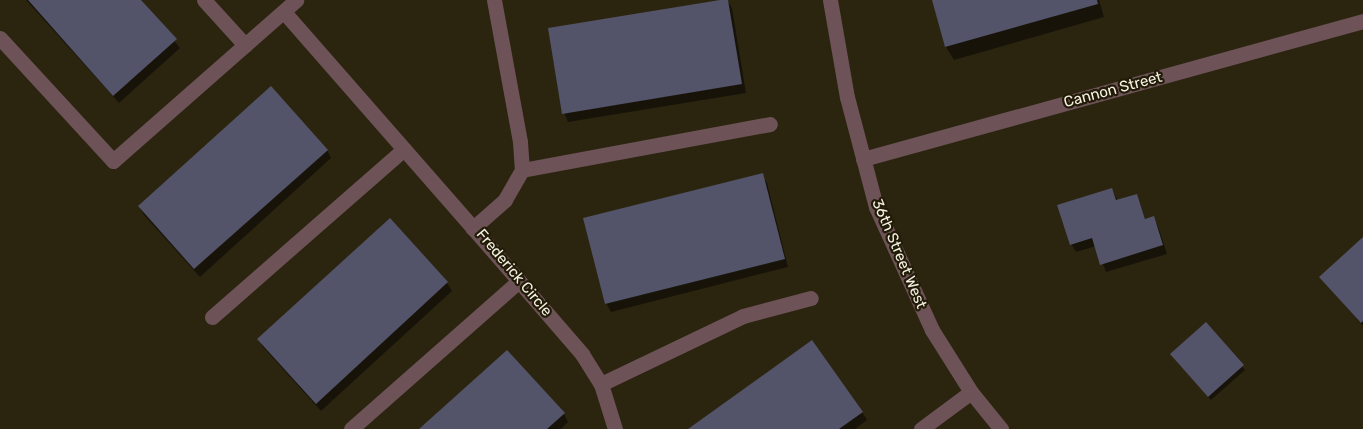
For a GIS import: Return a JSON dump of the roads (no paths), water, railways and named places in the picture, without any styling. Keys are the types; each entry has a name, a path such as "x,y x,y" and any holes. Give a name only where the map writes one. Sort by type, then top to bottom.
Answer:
{"street":[{"path":"204,0 245,45"},
{"path":"0,38 113,161 296,0"},
{"path":"494,0 520,142 522,170 770,124"},
{"name":"36th Street West","path":"830,0 847,97 876,207 932,330 971,392 1001,429"},
{"path":"284,12 473,228"},
{"name":"Cannon Street","path":"864,159 1363,21"},
{"path":"212,317 404,149"},
{"name":"Frederick Circle","path":"522,170 506,200 473,228 582,354 601,384 615,429"},
{"path":"351,429 519,281"},
{"path":"601,384 743,316 811,298"},
{"path":"921,429 971,392"}]}
